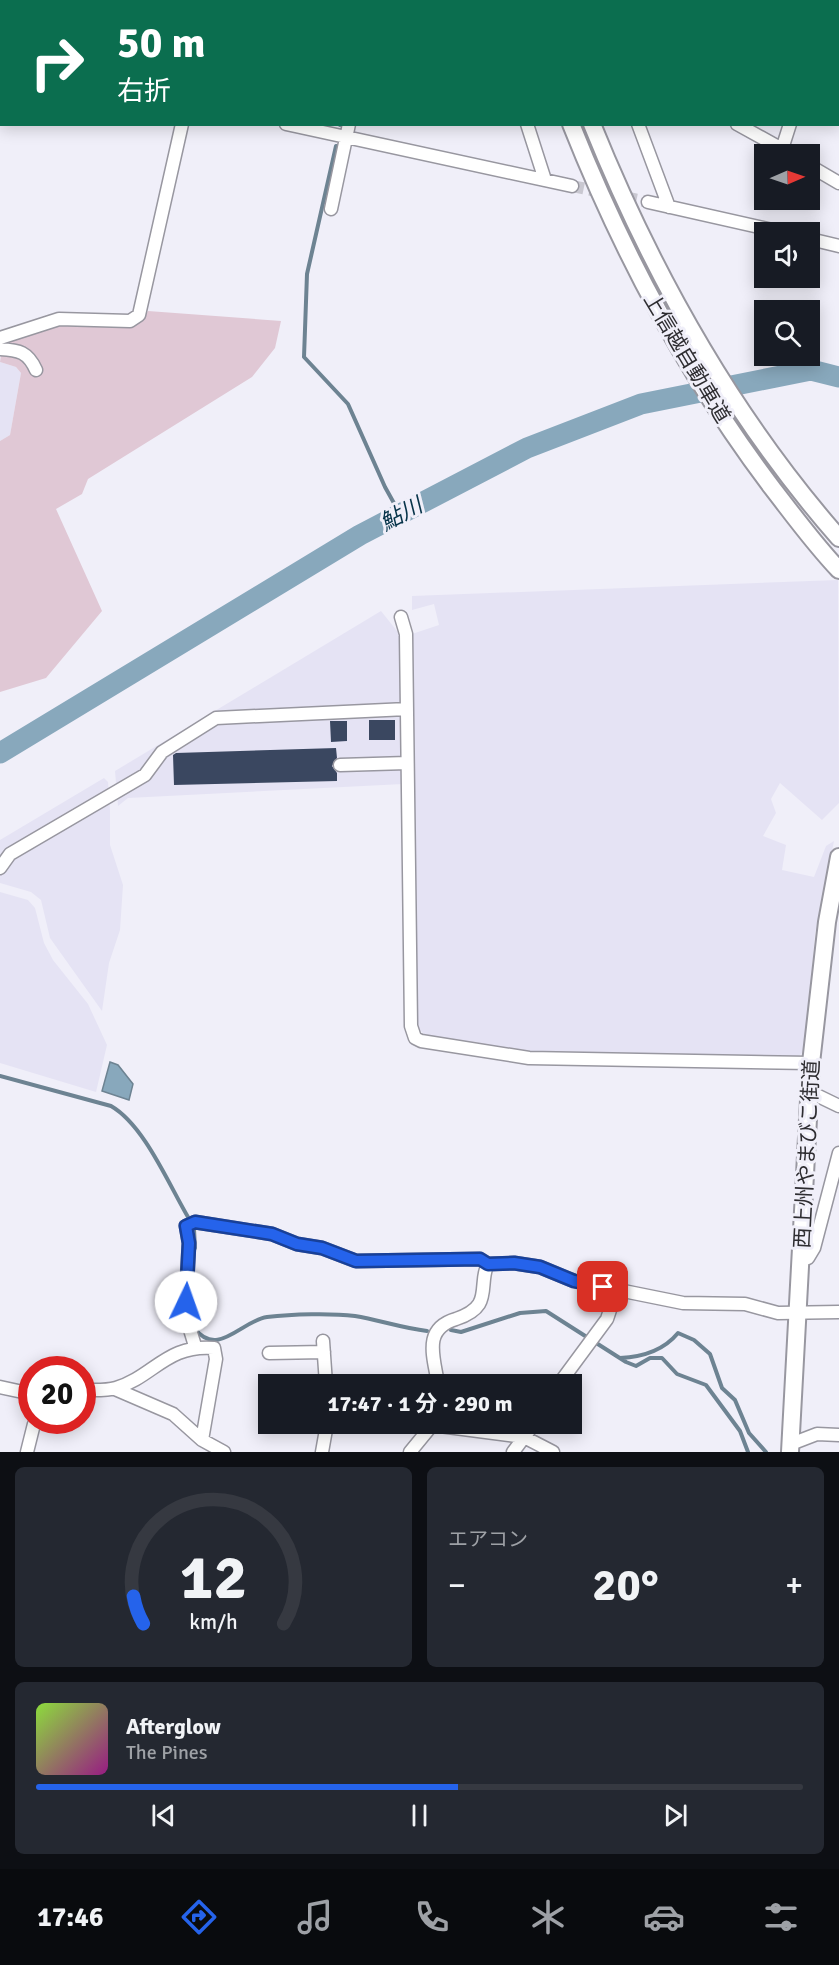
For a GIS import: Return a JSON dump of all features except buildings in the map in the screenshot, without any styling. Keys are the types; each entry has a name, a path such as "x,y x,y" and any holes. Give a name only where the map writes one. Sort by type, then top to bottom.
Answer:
{"highway":[{"name":"上信越自動車道","path":"572,126 631,262 680,351 726,424 795,517 839,570"},
{"name":"上信越自動車道","path":"593,126 653,262 702,351 798,490 839,538"},
{"name":"西上州やまびこ街道","path":"790,1448 812,1063 827,922 839,857"}],"street":[{"path":"0,338 59,319 130,321 139,315 182,126"},
{"path":"303,126 347,131 572,186"},
{"path":"528,126 545,180"},
{"path":"639,126 669,207"},
{"path":"741,126 773,144"},
{"path":"788,144 790,126"},
{"path":"331,209 347,131"},
{"path":"820,172 839,183"},
{"path":"648,202 754,226"},
{"path":"820,241 839,246"},
{"path":"0,349 16,349 26,354 36,370"},
{"path":"401,617 406,634 411,1026 415,1038 421,1041 529,1058 812,1063"},
{"path":"0,868 10,854 145,775 162,752 216,718 407,710"},
{"path":"340,765 407,763"},
{"path":"810,1092 839,1106"},
{"path":"801,1260 808,1258 814,1248 839,1154"},
{"path":"195,1347 185,1312 189,1243 186,1226 192,1223 272,1234 297,1244 322,1248 356,1261 480,1259 488,1264 514,1263 540,1267 574,1281 683,1303 746,1304 778,1312 798,1314 839,1312"},
{"path":"437,1374 433,1341 438,1328 445,1322 467,1316 480,1304 488,1264"},
{"path":"566,1374 607,1319 616,1290"},
{"path":"269,1353 324,1346 325,1374"},
{"path":"115,1389 169,1358 195,1347 214,1348 216,1359 202,1440"},
{"path":"0,1387 18,1391"},
{"path":"96,1390 115,1389 174,1414 202,1440 224,1452"},
{"path":"27,1452 32,1434"},
{"path":"322,1452 325,1434"},
{"path":"410,1452 424,1434"},
{"path":"503,1434 524,1437 553,1452"},
{"path":"513,1452 526,1434"},
{"path":"790,1448 818,1434 839,1435"}],"shaded area":[{"path":"148,311 281,321 275,348 252,377 88,479 82,494 56,509 102,611 46,678 0,692 0,441 10,435 21,373 16,367 0,362 3,341 59,323 143,320"},
{"path":"0,362 16,367 21,373 10,435 0,441"},
{"path":"838,580 839,803 822,820 780,783 771,799 776,813 763,836 786,845 782,870 814,877 826,846 834,841 815,933 805,1050 799,1056 675,1057 522,1052 425,1035 415,1025 412,634 439,625 434,604 412,610 412,596"},
{"path":"381,611 401,636 403,784 128,798 118,806 115,771"},
{"path":"104,778 108,782 110,845 123,885 120,930 109,963 102,1011 50,938 41,900 31,892 0,883 0,840"},
{"path":"0,892 28,900 35,908 44,943 53,960 88,1004 107,1045 96,1092 0,1063"}],"water":[{"path":"110,1062 118,1065 133,1084 129,1100 102,1091"}],"waterway":[{"path":"336,146 307,274 304,357 348,404 385,487 400,514"},
{"name":"鮎川","path":"0,753 360,535 527,448 641,404 811,370 839,377"},
{"path":"0,1076 111,1106 123,1115 145,1141 164,1172 194,1229 195,1248"},
{"path":"451,1330 461,1332 520,1313 546,1311 626,1362 636,1366 650,1358 662,1358 677,1374 706,1385 740,1431 748,1452"},
{"path":"195,1329 204,1337 212,1340 221,1339 267,1317 323,1314 355,1316 427,1331"},
{"path":"620,1358 652,1352 666,1344 678,1333 694,1340 710,1354 722,1388 735,1400 749,1433 766,1452"}],"tunnel":[{"path":"572,186 648,202"}],"route":[{"path":"186,1302 189,1243 186,1226 195,1222 272,1234 297,1244 322,1248 356,1261 480,1259 488,1264 498,1262 540,1267 574,1281 603,1287"}]}
